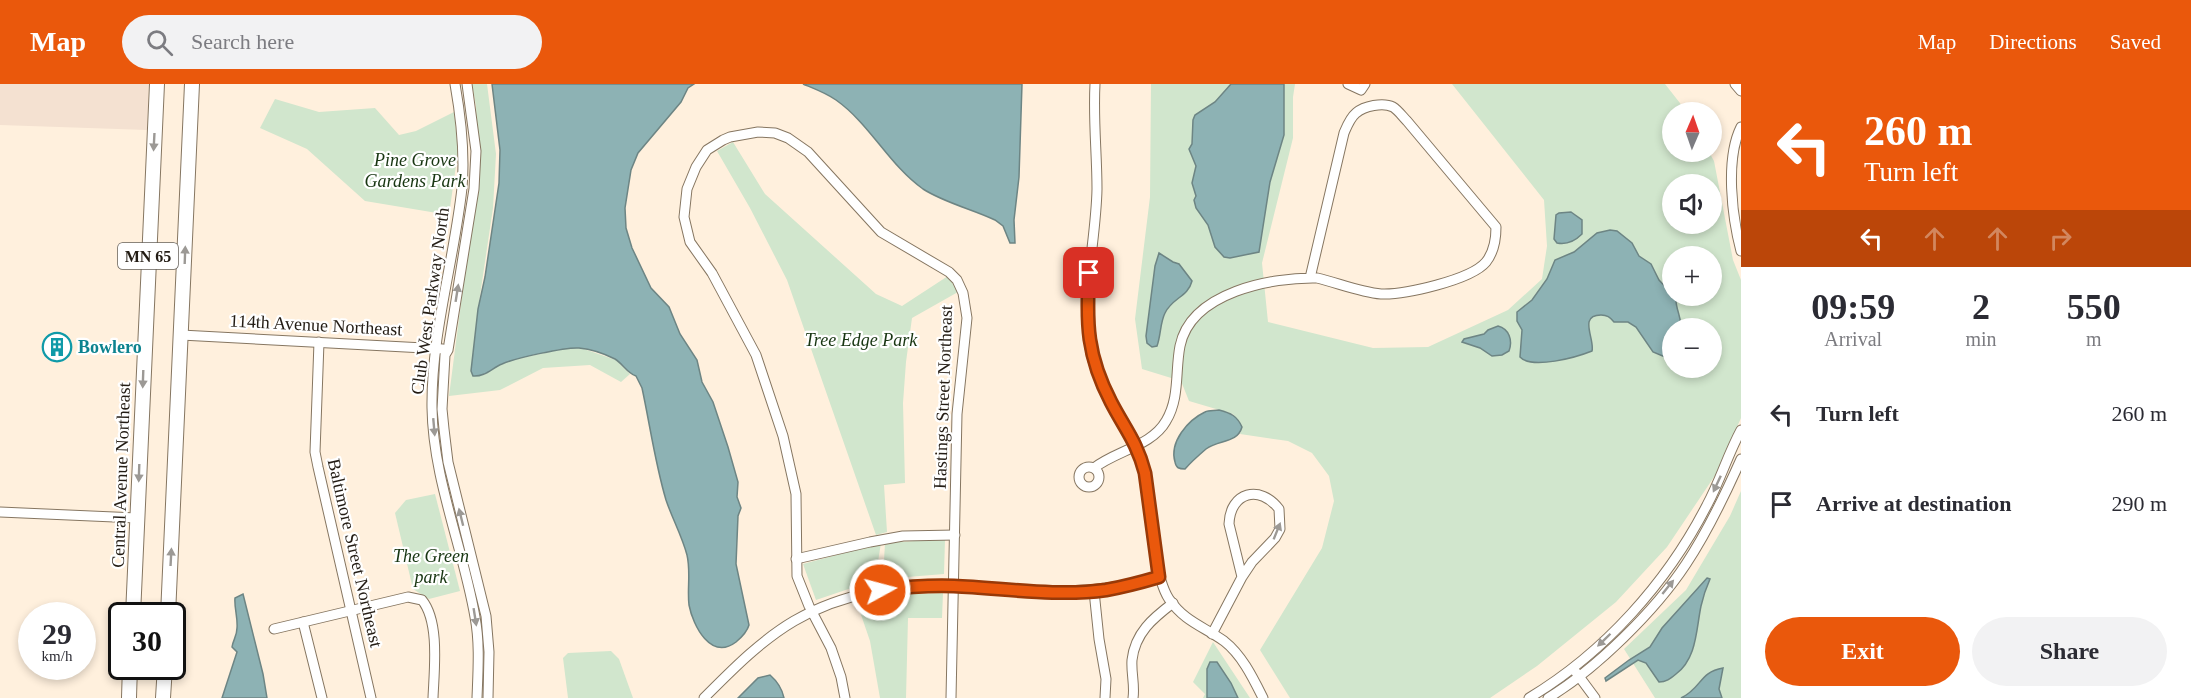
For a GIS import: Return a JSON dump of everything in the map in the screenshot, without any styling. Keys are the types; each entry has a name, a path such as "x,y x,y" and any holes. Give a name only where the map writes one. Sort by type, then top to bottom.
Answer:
{"highway":[{"name":"Central Avenue Northeast","path":"134,602 157,84"},
{"name":"MN 65","path":"169,602 192,84"},
{"path":"129,698 130,680"},
{"path":"163,698 164,680"}],"street":[{"name":"Club West Parkway North","path":"455,84 461,119 462,188 437,347 432,398 438,466 476,619 477,698"},
{"path":"466,84 476,151 474,189 448,350 445,355 444,429 451,474 486,616 489,652 488,698"},
{"path":"1095,84 1097,191 1090,262 1088,325 1091,354 1112,405 1136,444 1145,473 1159,577 1173,603 1190,622 1222,640 1238,654 1263,698"},
{"path":"1348,84 1363,87 1368,107"},
{"path":"1735,84 1741,91"},
{"path":"1094,468 1101,461 1148,438 1166,421 1176,394 1180,344 1188,325 1221,297 1277,280 1310,278 1379,294 1419,290 1474,272 1486,262 1493,250 1496,227 1393,107 1382,105 1368,107 1357,112 1344,133 1310,278"},
{"path":"1741,127 1734,143 1731,177 1737,237 1741,251"},
{"name":"Hastings Street Northeast","path":"796,560 796,495 783,436 756,355 712,273 690,242 684,217 687,189 696,167 707,150 730,137 758,132 788,138 808,152 881,231 932,261 957,280 963,293 967,318 957,414 951,698"},
{"name":"114th Avenue Northeast","path":"181,335 437,347 448,350"},
{"name":"Baltimore Street Northeast","path":"319,342 315,452 371,698"},
{"path":"1548,698 1576,672 1652,591 1676,560 1707,505 1741,430"},
{"path":"1528,698 1607,652 1651,608 1685,566 1718,512 1741,459"},
{"path":"1212,634 1242,577 1280,529 1279,509 1266,496 1246,495 1231,507 1228,524 1242,577"},
{"path":"0,512 137,518"},
{"path":"845,698 841,677 831,648 812,612 797,576 796,560 903,536 954,535"},
{"path":"704,698 768,640 793,622 835,603 880,590 913,586 953,586 1094,591 1159,577"},
{"path":"1094,591 1106,679 1105,698"},
{"path":"274,629 408,597 422,600 430,613 433,643 433,698"},
{"path":"1132,698 1134,683 1132,660 1136,644 1147,624 1173,603"},
{"path":"303,622 322,698"},
{"path":"1576,672 1595,698"}],"shaded area":[{"path":"0,84 149,84 147,130 0,125"}],"green space":[{"path":"472,84 487,84 496,154 493,208 471,371 484,375 501,364 513,360 567,348 581,348 616,360 630,374 621,382 590,365 543,368 500,390 449,396 478,172 476,106"},
{"path":"1151,84 1295,84 1293,138 1262,263 1268,322 1373,348 1428,347 1508,310 1542,279 1547,246 1544,200 1452,84 1665,84 1679,102 1662,102 1662,162 1714,162 1716,174 1662,174 1662,234 1722,234 1722,203 1733,260 1741,280 1741,418 1716,474 1667,547 1616,602 1537,666 1490,698 1290,698 1260,650 1322,548 1334,501 1329,476 1312,453 1288,441 1240,434 1242,427 1233,414 1189,401 1181,381 1142,369 1135,319 1150,197"},
{"name":"Pine Grove Gardens Park","path":"275,99 319,112 375,108 399,135 416,131 454,112 458,151 449,215 365,201 307,149 260,128"},
{"name":"Tree Edge Park","path":"733,142 765,194 876,294 902,306 948,276 958,292 912,318 903,403 905,483 884,485 887,532 876,535 787,280 750,208 717,151"},
{"path":"1741,491 1741,698 1655,698 1624,649 1686,590 1730,516"},
{"name":"The Green park","path":"435,494 460,591 429,599 413,589 395,513 406,500"},
{"path":"945,539 944,574 883,579 885,543"},
{"path":"881,543 875,580 816,600 803,564"},
{"path":"943,593 942,618 908,618 906,698 880,698 870,641 857,603 912,594"},
{"path":"1213,642 1250,698 1203,698 1205,694 1193,682"},
{"path":"611,651 619,659 633,698 568,698 563,658 568,653"}],"water":[{"path":"492,84 694,84 688,88 681,102 638,153 631,170 625,208 626,228 632,248 651,288 669,307 680,334 697,360 702,382 713,402 738,482 737,497 741,508 738,516 736,564 749,625 746,632 736,642 727,647 711,644 699,631 691,613 687,555 666,500 642,388 636,376 615,359 588,349 572,348 518,359 481,375 473,376 471,371 478,309 499,183 500,150"},
{"path":"803,84 1022,84 1019,177 1014,220 1015,243 1010,243 1003,226 995,220 923,189 900,168 848,110 828,95"},
{"path":"1231,84 1284,84 1284,135 1270,182 1259,252 1230,258 1224,257 1215,247 1208,225 1196,208 1194,200 1196,196 1192,183 1196,166 1189,149 1192,144 1195,115 1215,102"},
{"path":"1571,212 1582,220 1582,234 1571,242 1557,243 1554,239 1556,215"},
{"path":"1617,231 1632,243 1639,256 1651,264 1662,283 1662,306 1677,306 1680,318 1662,318 1662,356 1653,352 1636,327 1628,322 1614,322 1605,315 1601,315 1594,316 1589,323 1592,351 1566,359 1544,362 1526,361 1520,357 1522,330 1517,321 1517,312 1532,300 1547,279 1555,260 1574,252 1597,233"},
{"path":"1159,253 1179,264 1192,281 1187,291 1168,308 1162,321 1157,346 1152,347 1147,343 1146,336 1155,266"},
{"path":"1498,326 1507,332 1510,339 1509,351 1502,355 1492,356 1480,348 1462,342 1464,339 1484,334"},
{"path":"1219,410 1236,418 1242,427 1240,432 1232,439 1206,449 1185,469 1178,468 1174,454 1181,432 1192,420 1207,411"},
{"path":"1707,578 1710,579 1702,603 1692,652 1683,667 1670,679 1659,682 1646,663 1638,660 1606,681 1605,678 1650,647 1662,628"},
{"path":"243,594 267,698 222,698 237,652 232,647 237,628 235,598"},
{"path":"1210,662 1217,662 1238,698 1207,698 1207,669"},
{"path":"1723,668 1719,689 1722,698 1681,698 1693,690 1709,673"},
{"path":"770,675 779,685 784,698 738,698 758,678"}],"place":[{"name":"Bowlero","path":"57,347"}],"route":[{"path":"880,590 913,586 953,586 1094,591 1159,577 1141,456 1112,405 1091,354 1087,316 1089,273"}]}
